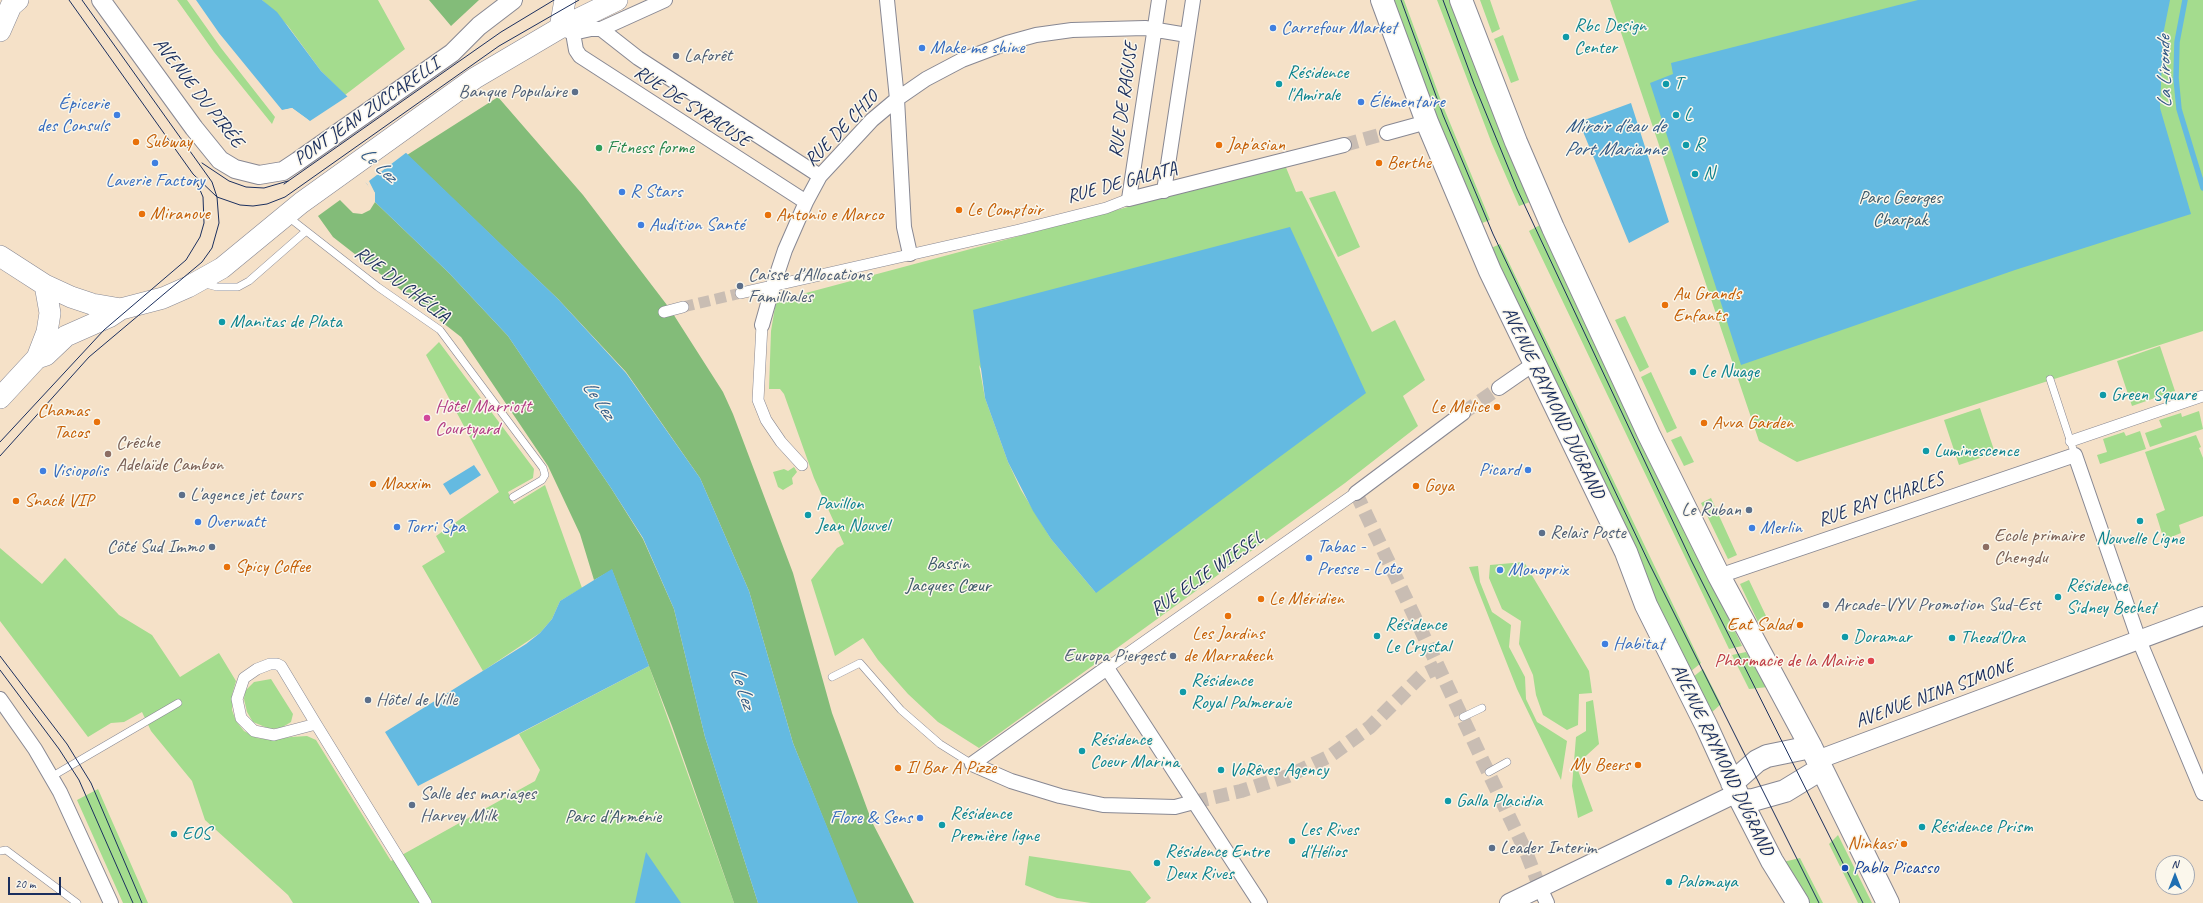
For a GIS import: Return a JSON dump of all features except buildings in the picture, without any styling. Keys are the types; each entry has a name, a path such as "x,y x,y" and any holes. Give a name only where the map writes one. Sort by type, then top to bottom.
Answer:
{"main road":[{"path":"565,0 567,30"},
{"name":"PONT JEAN ZUCCARELLI","path":"121,309 163,298 222,268 294,209 475,78 567,30 617,0"},
{"name":"AVENUE RAYMOND DUGRAND","path":"1382,0 1427,122 1490,271 1626,552 1646,605 1737,792 1772,861 1798,903"},
{"path":"1461,0 1516,142 1555,234 1649,435 1719,576 1816,759 1888,903"},
{"path":"0,32 13,2"},
{"path":"0,256 54,289 92,304 121,309"},
{"path":"0,398 37,358 47,332 54,289"},
{"path":"37,358 46,354 66,336 109,317 121,309"},
{"path":"1767,756 1816,759 1786,791 1753,800 1737,792 1757,761 1767,756"}],"street":[{"name":"AVENUE DU PIRÉE","path":"101,0 194,128 220,160 229,166 249,174 270,174 283,170"},
{"name":"PONT JEAN ZUCCARELLI","path":"283,170 452,53 479,26 512,0"},
{"path":"567,30 601,29 665,0"},
{"path":"887,0 897,100 904,227 910,254"},
{"name":"RUE DE RAGUSE","path":"1128,199 1153,29 1159,0"},
{"path":"1164,191 1193,0"},
{"name":"RUE DE CHIO","path":"802,465 781,442 766,420 758,400 762,325 778,284 785,250 806,202 820,176 872,120 926,79 962,60 1007,43 1036,35 1072,30 1104,28 1153,29"},
{"name":"RUE DE SYRACUSE","path":"601,29 638,58 820,176"},
{"name":"RUE DE RAGUSE","path":"1153,29 1187,35"},
{"name":"RUE DE SYRACUSE","path":"567,30 580,56 806,202"},
{"path":"1387,133 1427,122"},
{"name":"RUE DE GALATA","path":"741,293 1019,230 1106,208 1128,199 1344,145"},
{"path":"664,312 683,307"},
{"path":"1499,388 1535,363"},
{"path":"2203,396 2073,448 2139,640 2203,793"},
{"name":"RUE ELIE WIESEL","path":"972,764 1356,492 1463,414"},
{"name":"RUE RAY CHARLES","path":"1719,576 2073,448"},
{"name":"AVENUE NINA SIMONE","path":"1816,759 2203,616"},
{"path":"316,724 274,735 254,731 241,718 237,699 244,678 257,668 276,664 281,666 426,903"},
{"path":"1107,668 1260,903"},
{"path":"0,699 35,749 51,777 66,805 111,903"},
{"path":"972,764 1011,782 1060,796 1103,805 1175,807 1194,802"},
{"path":"1509,903 1544,896 1737,792"}],"lane":[{"path":"197,282 217,287 238,287 249,281 306,232 294,209"},
{"name":"RUE DU CHÉLIA","path":"306,232 378,287 440,330 543,468 545,475 542,480 513,497"},
{"path":"2050,379 2073,448"},
{"path":"832,677 860,663 901,710 940,744 972,764"},
{"path":"51,777 178,703"},
{"path":"1463,717 1482,708"},
{"path":"1488,772 1507,762"},
{"path":"0,851 6,850 76,903"}],"green space":[{"path":"177,0 187,0 221,48 275,117 272,124 214,52"},
{"path":"262,0 378,0 405,49 345,95 321,71 288,26"},
{"path":"429,0 479,0 451,26"},
{"path":"1390,0 1404,0 1443,106 1490,220 1477,225"},
{"path":"1437,0 1451,0 1530,202 1519,206 1492,144"},
{"path":"1480,0 1490,0 1500,29 1492,33"},
{"name":"Parc Georges Charpak","path":"1610,0 2203,0 2203,331 1797,462 1759,441"},
{"path":"1503,35 1519,80 1511,83 1494,39"},
{"path":"498,97 583,195 670,309 723,392 733,414 793,573 832,713 872,822 914,903 858,903 856,900 793,743 749,591 700,478 626,372 558,299 407,155"},
{"name":"Bassin Jacques Cœur","path":"1285,165 1296,192 1302,191 1372,332 1395,320 1425,380 1403,396 1418,426 1345,483 979,748 938,722 908,694 878,660 863,638 835,656 811,580 837,548 844,544 814,478 784,394 780,389 769,389 771,331 776,301","holes":["979,365 1096,593 1051,539 1021,490 1008,462 985,398"]},
{"path":"1335,191 1360,247 1338,257 1309,198"},
{"path":"340,200 353,213 362,214 370,210 375,202 449,273 508,336 611,488 643,539 674,609 705,737 758,903 734,903 672,726 612,570 594,580 580,534 548,466 461,337 333,237 318,216"},
{"path":"1540,225 1742,646 1729,649 1529,231"},
{"path":"1500,244 1701,663 1690,672 1489,249"},
{"path":"1625,316 1649,367 1640,372 1615,320"},
{"path":"439,342 534,469 533,478 508,492 514,504 545,485 582,588 560,601 552,619 540,633 483,671 422,566 445,552 436,536 499,492 426,355"},
{"path":"2160,346 2175,391 2132,406 2117,361"},
{"path":"1651,372 1677,428 1667,433 1641,377"},
{"path":"1980,408 1995,453 1959,465 1944,420"},
{"path":"2199,411 2203,429 2150,447 2145,433 2162,427 2159,420 2181,413 2182,417"},
{"path":"2140,431 2146,449 2100,464 2097,455 2107,452 2103,439 2124,432 2126,436"},
{"path":"2196,435 2201,447 2199,448 2203,458 2203,516 2179,525 2181,533 2164,540 2156,514 2165,510 2145,452"},
{"path":"1681,436 1694,462 1684,466 1671,440"},
{"path":"794,467 797,472 792,478 793,484 783,490 778,487 773,472 784,469 788,471"},
{"path":"1711,498 1737,555 1728,559 1701,503"},
{"name":"Parc d'Arménie","path":"0,548 42,584 65,558 119,615 152,635 180,677 219,653 236,681 232,695 232,710 236,721 244,731 257,738 272,740 307,736 316,740 391,861 535,781 540,770 519,734 649,666 734,903 293,903 288,895 205,820 192,781 151,731 142,712 124,722 111,723 88,737 0,621"},
{"path":"1524,562 1589,671 1592,693 1579,694 1578,725 1567,730 1543,715 1536,695 1533,675 1519,644 1521,621 1502,609 1489,578 1490,565"},
{"path":"1478,566 1480,582 1492,612 1511,625 1509,647 1525,677 1526,699 1537,722 1567,741 1561,780 1517,689 1469,567"},
{"path":"1749,580 1767,618 1758,622 1740,584"},
{"path":"1746,652 1768,687 1749,689 1732,655"},
{"path":"1703,669 1721,704 1711,713 1693,677"},
{"path":"271,679 293,714 291,722 281,728 270,729 253,722 247,712 244,699 245,691 254,682"},
{"path":"1593,700 1599,744 1576,765 1593,811 1578,818 1572,786 1576,737 1586,731 1586,702"},
{"path":"98,789 148,903 123,903 77,800"},
{"path":"1838,835 1872,903 1858,903 1829,844"},
{"path":"1029,856 1130,871 1151,898 1145,903 1091,903 1057,898 1025,885"},
{"path":"1800,858 1823,903 1808,903 1783,862"}],"water":[{"name":"Le Lez","path":"196,0 262,0 277,12 321,71 558,299 626,373 700,478 749,591 793,743 858,903 758,903 705,737 674,609 643,538 508,336 449,273 375,202 375,193 307,119 292,108 282,110 219,33"},
{"name":"Parc Georges Charpak","path":"1918,0 2170,0 2163,35 2160,108 2191,214 2015,270 1741,365 1650,83 1673,74 1671,63"},
{"name":"Miroir d'eau de Port Marianne","path":"1631,103 1669,222 1629,243 1579,122"},
{"path":"1290,227 1366,393 1096,593 1051,539 1033,511 1008,462 985,398 973,310"},
{"path":"474,465 481,475 450,495 443,484"},
{"path":"612,569 649,666 418,786 385,732 526,644 540,633 552,619 560,601"},
{"path":"646,852 681,903 635,903"}],"pier":[{"path":"348,96 407,152 369,181 375,193 374,204 373,194 367,184 358,178 349,176 307,133 305,120 299,114 291,110 280,111 292,108 310,121"}],"waterway":[{"name":"La Lironde","path":"2185,0 2177,42 2176,78 2179,109 2203,188"}],"tunnel":[{"path":"1344,145 1387,133"},
{"path":"683,307 741,293"},
{"path":"1463,413 1499,388"},
{"path":"1356,493 1526,852 1540,888"},
{"path":"1194,802 1241,791 1288,776 1330,756 1370,727 1422,675 1439,667"}],"tram line":[{"path":"69,0 193,174 217,197 240,205 253,206 267,204 285,197 499,46 579,0"},
{"path":"0,456 89,357 202,262 212,248 219,223 217,197 212,182 82,0"},
{"path":"284,184 501,32 554,0"},
{"path":"1401,0 1443,115 1493,234 1649,563 1819,903"},
{"path":"1443,0 1474,84 1517,189 1691,560 1863,903"},
{"path":"202,163 229,181 246,187 264,188 288,181"},
{"path":"0,442 104,330 186,260 200,237 204,223 203,197 197,183"},
{"path":"0,656 67,744 91,783 142,903"},
{"path":"0,670 59,749 79,780 133,903"}],"place":[{"name":"Carrefour Market","path":"1273,28"},
{"name":"Rbc Design Center","path":"1566,37"},
{"name":"Make me shine","path":"922,48"},
{"name":"Laforêt","path":"676,56"},
{"name":"Résidence l'Amirale","path":"1279,84"},
{"name":"T","path":"1666,84"},
{"name":"Banque Populaire","path":"575,92"},
{"name":"Élémentaire","path":"1361,102"},
{"name":"Épicerie des Consuls","path":"117,115"},
{"name":"L","path":"1676,115"},
{"name":"Subway","path":"136,142"},
{"name":"Jap'asian","path":"1219,145"},
{"name":"R","path":"1686,145"},
{"name":"Fitness forme","path":"599,148"},
{"name":"Laverie Factory","path":"155,163"},
{"name":"Berthe","path":"1379,163"},
{"name":"N","path":"1695,174"},
{"name":"R Stars","path":"622,192"},
{"name":"Le Comptoir","path":"959,210"},
{"name":"Miranove","path":"142,214"},
{"name":"Antonio e Marco","path":"768,215"},
{"name":"Audition Santé","path":"641,225"},
{"name":"Caisse d'Allocations Familliales","path":"740,286"},
{"name":"Au Grands Enfants","path":"1665,305"},
{"name":"Manitas de Plata","path":"222,322"},
{"name":"Le Nuage","path":"1693,372"},
{"name":"Green Square","path":"2103,395"},
{"name":"Le Melice","path":"1497,407"},
{"name":"Hôtel Marriott Courtyard","path":"427,418"},
{"name":"Chamas Tacos","path":"97,422"},
{"name":"Avva Garden","path":"1704,423"},
{"name":"Luminescence","path":"1926,451"},
{"name":"Crêche Adelaïde Cambon","path":"108,454"},
{"name":"Picard","path":"1528,470"},
{"name":"Visiopolis","path":"43,471"},
{"name":"Maxxim","path":"373,484"},
{"name":"Goya","path":"1416,486"},
{"name":"L'agence jet tours","path":"182,495"},
{"name":"Snack VIP","path":"16,501"},
{"name":"Le Ruban","path":"1749,510"},
{"name":"Pavillon Jean Nouvel","path":"808,515"},
{"name":"Nouvelle Ligne","path":"2140,521"},
{"name":"Overwatt","path":"198,522"},
{"name":"Torri Spa","path":"397,527"},
{"name":"Merlin","path":"1752,528"},
{"name":"Relais Poste","path":"1542,533"},
{"name":"Côté Sud Immo","path":"212,547"},
{"name":"Ecole primaire Chengdu","path":"1986,547"},
{"name":"Tabac - Presse - Loto","path":"1309,558"},
{"name":"Spicy Coffee","path":"227,567"},
{"name":"Monoprix","path":"1500,570"},
{"name":"Résidence Sidney Bechet","path":"2058,597"},
{"name":"Le Méridien","path":"1261,599"},
{"name":"Arcade-VYV Promotion Sud-Est","path":"1826,605"},
{"name":"Les Jardins de Marrakech","path":"1228,616"},
{"name":"Eat Salad","path":"1800,625"},
{"name":"Résidence Le Crystal","path":"1377,636"},
{"name":"Doramar","path":"1845,637"},
{"name":"Theod'Ora","path":"1952,638"},
{"name":"Habitat","path":"1605,644"},
{"name":"Europa Piergest","path":"1173,656"},
{"name":"Pharmacie de la Mairie","path":"1871,661"},
{"name":"Résidence Royal Palmeraie","path":"1183,692"},
{"name":"Hôtel de Ville","path":"368,700"},
{"name":"Résidence Coeur Marina","path":"1082,751"},
{"name":"My Beers","path":"1638,765"},
{"name":"Il Bar A Pizze","path":"898,768"},
{"name":"VoRêves Agency","path":"1221,770"},
{"name":"Galla Placidia","path":"1448,801"},
{"name":"Salle des mariages Harvey Milk","path":"412,805"},
{"name":"Flore & Sens","path":"920,818"},
{"name":"Résidence Première ligne","path":"942,825"},
{"name":"Résidence Prism","path":"1922,827"},
{"name":"EOS","path":"174,834"},
{"name":"Les Rives d'Hélios","path":"1292,841"},
{"name":"Ninkasi","path":"1904,844"},
{"name":"Leader Interim","path":"1492,848"},
{"name":"Résidence Entre Deux Rives","path":"1157,863"},
{"name":"Pablo Picasso","path":"1845,868"},
{"name":"Palomaya","path":"1669,882"}]}
